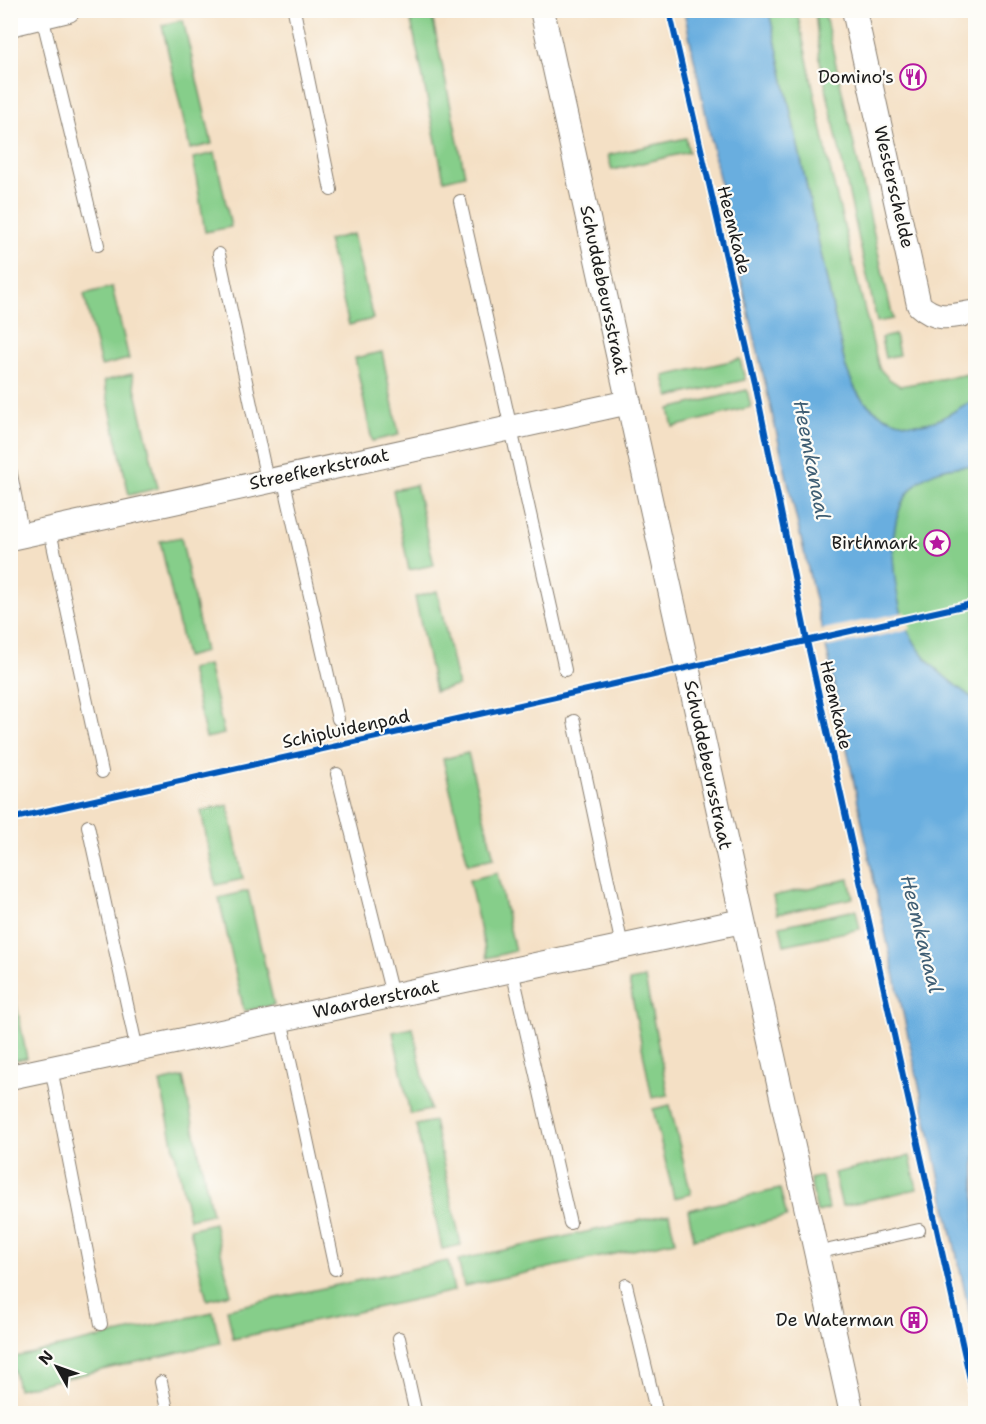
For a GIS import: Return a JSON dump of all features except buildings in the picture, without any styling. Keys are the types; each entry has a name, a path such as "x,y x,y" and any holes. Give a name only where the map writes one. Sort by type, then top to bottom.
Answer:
{"street":[{"path":"10,24 68,10"},
{"name":"Schuddebeursstraat","path":"542,10 816,1253 845,1412"},
{"name":"Westerschelde","path":"854,10 919,305 928,313 942,318 975,312"},
{"name":"Streefkerkstraat","path":"17,537 275,478 628,402"},
{"name":"Waarderstraat","path":"10,1077 742,921"}],"lane":[{"path":"294,10 331,190"},
{"path":"42,16 98,245"},
{"path":"460,201 565,670"},
{"path":"219,254 338,718"},
{"path":"10,469 17,537"},
{"path":"50,531 102,772"},
{"path":"574,721 622,946"},
{"path":"337,774 392,995"},
{"path":"88,826 137,1050"},
{"path":"512,970 570,1223"},
{"path":"281,1019 335,1269"},
{"path":"51,1068 101,1324"},
{"path":"816,1253 919,1230"},
{"path":"626,1285 657,1413"},
{"path":"399,1338 416,1413"},
{"path":"160,1382 168,1413"}],"green space":[{"path":"409,11 431,11 465,175 444,180"},
{"path":"769,11 797,11 830,169 879,368 889,379 900,386 975,373 975,401 942,418 919,424 886,417 867,404 851,381 845,365"},
{"path":"815,11 824,11 893,319 877,322 820,61"},
{"path":"183,20 212,144 190,149 162,25"},
{"path":"686,138 689,152 612,170 608,155"},
{"path":"215,153 231,227 205,232 193,158"},
{"path":"353,234 373,319 349,325 328,240"},
{"path":"112,287 129,359 101,366 84,294"},
{"path":"895,335 899,355 885,358 881,338"},
{"path":"382,352 399,435 372,441 355,358"},
{"path":"740,359 745,380 669,397 664,376"},
{"path":"132,374 158,488 129,495 104,381"},
{"path":"747,390 751,407 673,427 669,409"},
{"path":"962,465 975,466 975,700 939,672 920,651 902,614 892,569 895,523 901,503 912,486 929,474"},
{"path":"416,485 434,565 409,570 393,490"},
{"path":"181,537 205,652 186,657 160,541"},
{"path":"437,591 458,686 435,691 415,597"},
{"path":"208,665 224,734 206,738 190,669"},
{"path":"468,753 494,858 468,864 443,759"},
{"path":"228,805 243,879 216,885 201,811"},
{"path":"497,873 515,951 487,958 469,880"},
{"path":"849,879 853,898 777,914 773,896"},
{"path":"248,891 274,1005 244,1011 219,898"},
{"path":"856,910 860,929 784,945 780,926"},
{"path":"11,977 27,1058 10,1061"},
{"path":"645,978 668,1095 652,1098 629,981"},
{"path":"413,1028 430,1110 410,1114 393,1032"},
{"path":"183,1077 212,1214 189,1219 160,1082"},
{"path":"670,1105 691,1194 674,1198 653,1109"},
{"path":"434,1121 461,1245 442,1249 416,1125"},
{"path":"910,1156 917,1189 842,1206 834,1173"},
{"path":"822,1176 829,1209 817,1212 810,1179"},
{"path":"780,1189 787,1217 694,1239 688,1210"},
{"path":"669,1214 675,1241 464,1286 458,1260"},
{"path":"214,1223 231,1294 207,1300 190,1229"},
{"path":"448,1261 454,1291 233,1339 227,1309"},
{"path":"213,1312 220,1343 18,1389 11,1358"}],"water":[{"name":"Heemkanaal","path":"684,11 769,11 845,365 859,395 867,404 886,417 919,424 942,418 975,401 975,466 952,467 933,473 918,482 907,494 900,510 893,547 897,595 911,636 931,664 975,700 975,1338 877,896 829,660 732,240"}],"pier":[{"path":"905,612 911,629 823,648 819,630"}],"cycle path":[{"name":"Heemkade","path":"669,10 755,383 807,641 976,1406"},
{"name":"Schipluidenpad","path":"10,819 976,603"}],"place":[{"name":"Domino's","path":"913,77"},
{"name":"Birthmark","path":"937,543"},
{"name":"De Waterman","path":"914,1320"}]}
